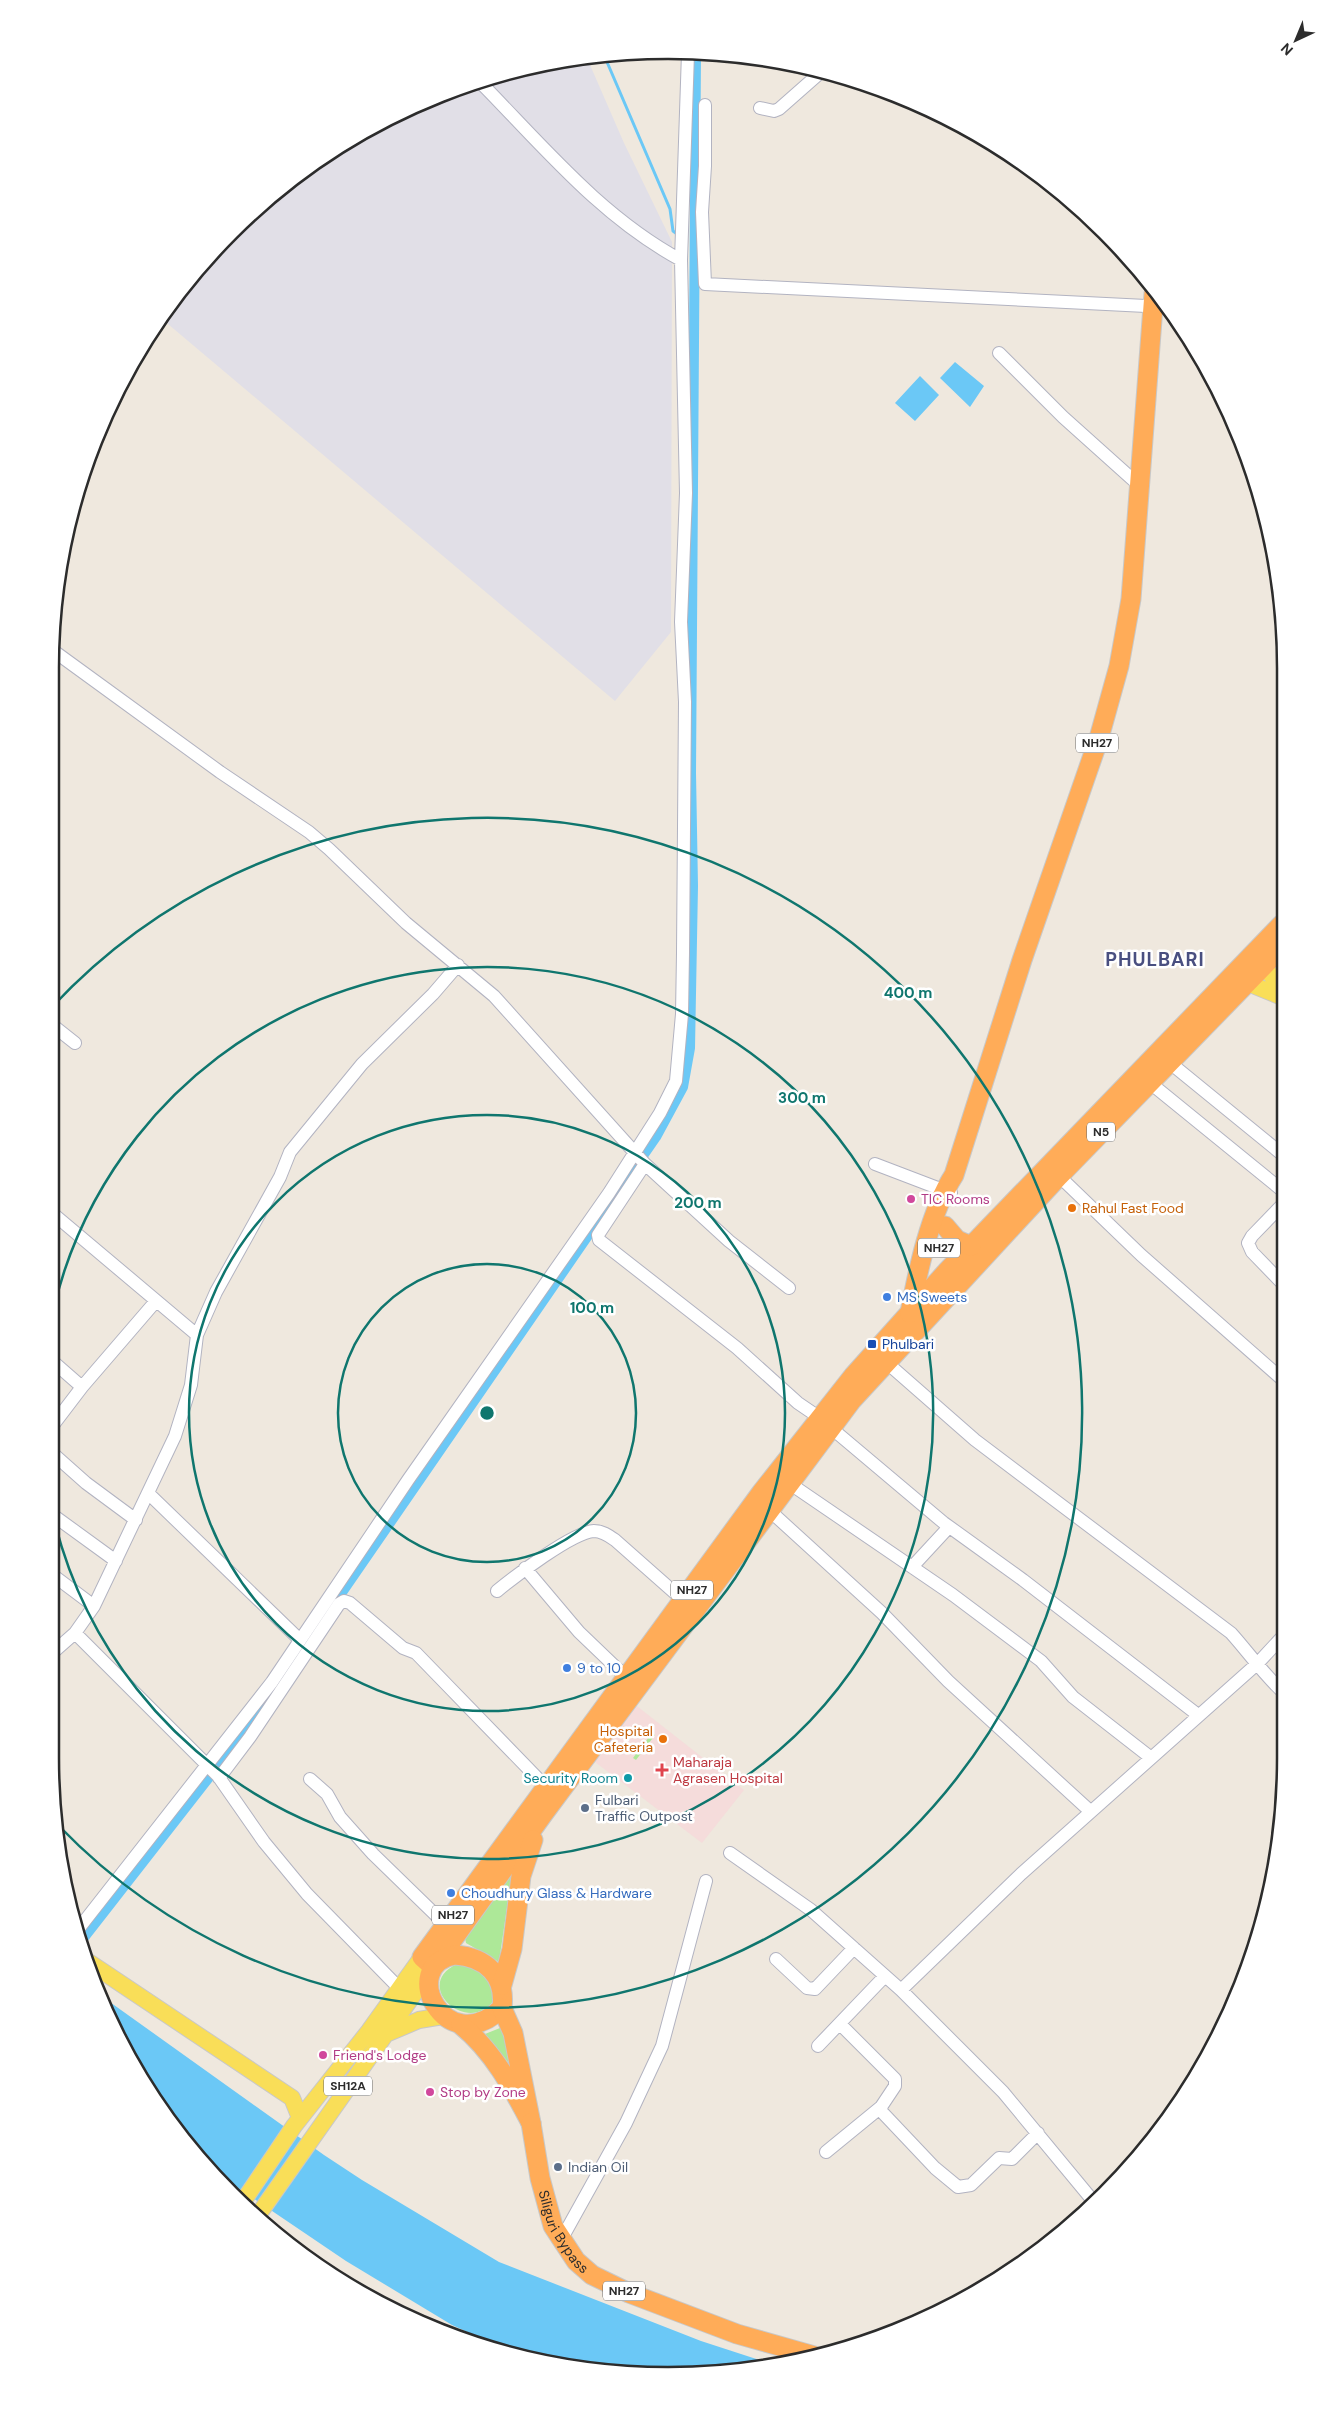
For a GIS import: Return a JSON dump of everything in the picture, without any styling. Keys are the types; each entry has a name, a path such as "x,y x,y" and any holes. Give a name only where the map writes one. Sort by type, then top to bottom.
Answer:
{"highway":[{"name":"NH27","path":"917,1317 915,1287 950,1187 1013,987 1099,738 1113,689 1126,633 1131,599 1158,306"},
{"name":"N5","path":"926,1294 971,1246 1257,961 1277,931"},
{"name":"N5","path":"1257,961 1277,950"},
{"name":"N5","path":"917,1317 1169,1062 1241,977"},
{"name":"NH27","path":"531,2123 506,2077 488,2052 461,2025 443,2016 434,2004 429,1989 428,1962 446,1924 762,1493 825,1423 908,1338 926,1294 945,1226 950,1187"},
{"path":"945,1226 957,1240 971,1246"},
{"name":"NH27","path":"428,1962 544,1813 789,1483 860,1368 917,1317"},
{"name":"NH27","path":"531,2123 513,2033 502,2008 502,1985 512,1949 521,1876 544,1813"},
{"path":"428,1962 446,1957 465,1956 486,1965 502,1985"},
{"path":"461,2025 476,2025 502,2008"},
{"name":"Siliguri Bypass","path":"531,2123 546,2204 553,2226 576,2261 592,2276 615,2287 737,2334 801,2352"}],"main road":[{"path":"1257,961 1277,985"},
{"path":"1241,977 1277,995"},
{"name":"SH12A","path":"246,2197 316,2096 400,1989 428,1962"},
{"name":"SH12A","path":"261,2212 384,2035 428,1962"},
{"path":"96,1967 292,2098 316,2096"},
{"path":"384,2035 419,2020 443,2016"},
{"path":"292,2098 297,2122"}],"street":[{"path":"213,1772 408,1480 635,1153 660,1114 676,1081 682,1014 685,702 680,622 686,493 681,260 688,59"},
{"path":"760,108 774,111 779,110 815,77"},
{"path":"485,87 602,206 658,247 681,260"},
{"path":"704,105 703,282 707,285 1155,302"},
{"path":"684,211 702,212"},
{"path":"999,353 1063,417 1141,487"},
{"path":"59,655 220,772 309,832 406,922 494,996 645,1164 729,1241 789,1288"},
{"path":"59,1647 75,1633 94,1606 149,1494 181,1419 191,1385 197,1335 216,1292 275,1185 290,1152 362,1064 433,994 458,965"},
{"path":"59,1030 75,1043"},
{"path":"1169,1062 1277,1150"},
{"path":"1149,1082 1277,1186"},
{"path":"645,1164 598,1235 599,1240 737,1348 798,1403 825,1423 949,1527 1023,1580 1198,1715"},
{"path":"875,1164 950,1187"},
{"path":"1058,1176 1141,1255 1277,1375"},
{"path":"1277,1210 1252,1236 1248,1243 1252,1252 1277,1278"},
{"path":"59,1219 197,1335"},
{"path":"59,1417 156,1301"},
{"path":"886,1362 975,1440 1231,1633 1258,1663 1261,1671 1277,1686"},
{"path":"59,1367 82,1388"},
{"path":"59,1460 86,1483 136,1520"},
{"path":"789,1483 912,1567 1041,1661 1073,1697 1150,1757"},
{"path":"149,1494 300,1640"},
{"path":"769,1510 882,1613 948,1681 1090,1811"},
{"path":"59,1520 116,1561"},
{"path":"912,1567 949,1527"},
{"path":"497,1591 526,1568 560,1547 592,1531 605,1533 684,1601"},
{"path":"526,1568 579,1632 627,1678"},
{"path":"59,1580 94,1606"},
{"path":"82,1924 213,1772 250,1737 339,1604 344,1601 350,1603 402,1648 416,1653 547,1788"},
{"path":"75,1633 213,1772 264,1842 307,1894 400,1989"},
{"path":"901,1990 1021,1874 1150,1757 1258,1663 1277,1643"},
{"path":"310,1779 327,1794 340,1817 372,1854 446,1924"},
{"path":"730,1853 811,1910 901,1990 1003,2092 1090,2197"},
{"path":"561,2240 623,2130 659,2054 706,1881"},
{"path":"776,1959 807,1988 814,1989 854,1948"},
{"path":"818,2046 886,1976"},
{"path":"826,2152 881,2107 895,2086 895,2080 840,2024"},
{"path":"881,2107 935,2168 960,2188 971,2185 999,2158 1014,2157 1038,2132"}],"shaded area":[{"path":"590,64 624,143 672,242 671,632 615,701 166,323 210,266 266,210 330,161 363,140 435,105 472,91 549,70"},
{"name":"Maharaja Agrasen Hospital","path":"633,1703 744,1790 702,1843 591,1759"}],"green space":[{"path":"652,1733 655,1735 636,1760 633,1758"},
{"path":"512,1873 499,1962 466,1943 465,1938"},
{"path":"457,1964 476,1968 493,1982 494,2000 483,2010 471,2013 459,2010 448,2004 442,1994 440,1984 444,1973"},
{"path":"505,2026 511,2066 485,2034"}],"water":[{"path":"955,362 984,386 970,407 940,378"},
{"path":"920,376 939,395 915,421 895,403"},
{"path":"110,2002 324,2155 362,2180 499,2262 701,2341 760,2360 708,2366 668,2367 628,2366 549,2356 477,2336 452,2325 346,2261 233,2184 210,2160 161,2096 140,2063"}],"waterway":[{"path":"332,1607 656,1137 683,1087 690,1048 693,886 691,773 696,60"},
{"path":"607,62 670,209 673,231 677,234"},
{"path":"86,1936 271,1695"}],"place":[{"name":"TIC Rooms","path":"911,1199"},
{"name":"Rahul Fast Food","path":"1072,1208"},
{"name":"MS Sweets","path":"887,1297"},
{"name":"Phulbari","path":"872,1344"},
{"name":"9 to 10","path":"567,1668"},
{"name":"Hospital Cafeteria","path":"663,1739"},
{"name":"Maharaja Agrasen Hospital","path":"662,1770"},
{"name":"Security Room","path":"628,1778"},
{"name":"Fulbari Traffic Outpost","path":"585,1808"},
{"name":"Choudhury Glass & Hardware","path":"451,1893"},
{"name":"Friend's Lodge","path":"323,2055"},
{"name":"Stop by Zone","path":"430,2092"},
{"name":"Indian Oil","path":"558,2167"}],"district":[{"name":"PHULBARI","path":"1155,959"}]}
